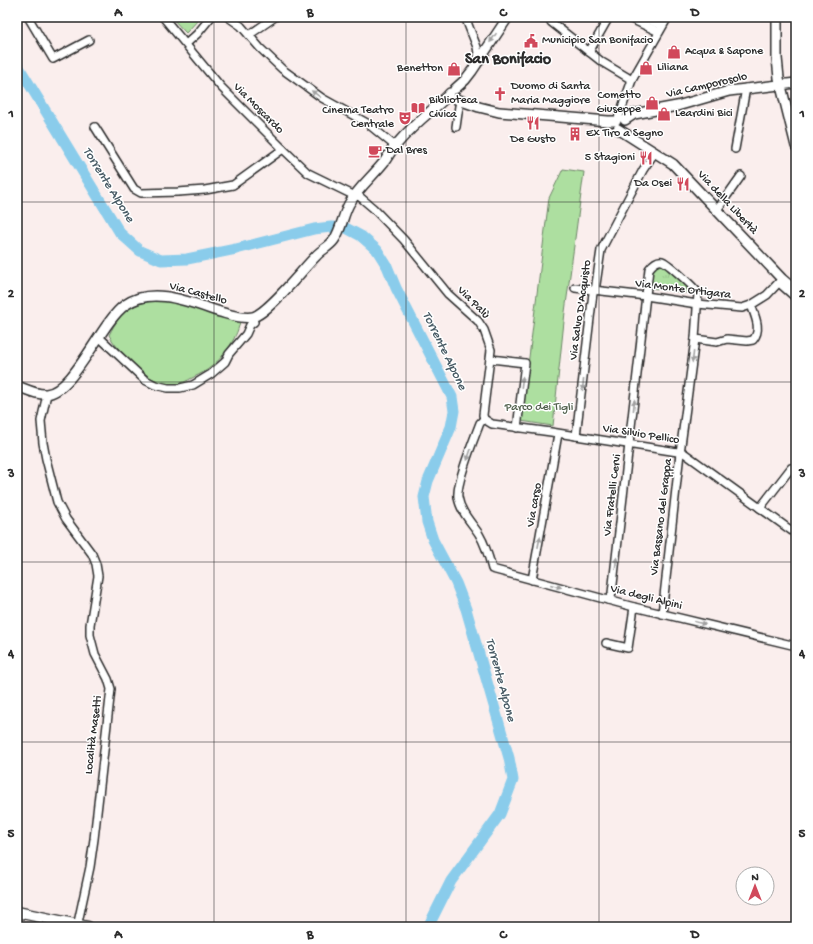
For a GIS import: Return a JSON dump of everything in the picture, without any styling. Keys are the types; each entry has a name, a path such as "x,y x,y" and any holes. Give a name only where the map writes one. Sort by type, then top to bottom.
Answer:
{"main road":[{"path":"17,912 77,926 88,927"}],"street":[{"path":"28,17 53,59 89,40"},
{"name":"Via Moscardo","path":"162,17 186,44 220,87 283,150 308,173 354,195"},
{"path":"186,44 211,17"},
{"path":"228,17 241,26 260,48 282,69 322,98 367,123 395,146"},
{"path":"249,35 275,17"},
{"path":"465,17 478,47 479,60"},
{"path":"456,127 456,96 465,80 508,17"},
{"path":"589,52 610,17"},
{"path":"627,17 660,29"},
{"path":"643,17 660,29"},
{"path":"619,123 620,109 632,80 668,17"},
{"path":"777,17 777,58 781,84 796,146"},
{"path":"551,22 589,52 632,80"},
{"name":"Via Camporosolo","path":"456,96 472,105 499,112 619,123 634,114 677,106 729,91 796,83"},
{"path":"735,149 746,88"},
{"path":"99,337 145,380 155,385 168,388 180,388 193,385 211,374 225,362 229,354 246,334 250,325 254,322 252,317 260,314 270,305 315,256 333,241 354,195 383,163 395,146 437,106 456,96"},
{"name":"Via della Libertà","path":"619,123 634,139 673,164 717,210 780,281 796,291"},
{"path":"95,127 134,189 142,193 185,192 233,185 283,150"},
{"name":"Via Salvo D'Acquisto","path":"576,436 593,293 595,291 601,250 643,170 655,152"},
{"path":"717,210 741,176"},
{"name":"Via Palù","path":"354,195 360,197 386,220 448,294 478,321 488,338 491,350 491,359 483,415 484,419 480,423 461,478 458,498 461,506 479,534 492,568"},
{"name":"Via Fratelli Cervi","path":"608,600 612,593 646,296 650,269 652,265 656,262 662,261 667,263 696,290 698,293 698,304"},
{"path":"780,281 796,298"},
{"name":"Via Monte Ortigara","path":"575,288 646,296 698,304 742,308 751,305 767,294 780,281"},
{"name":"Via Castello","path":"47,394 59,389 70,378 113,318 125,305 142,297 164,297 192,303 239,317 252,317"},
{"name":"Via Bassano del Grappa","path":"662,614 698,304"},
{"path":"695,339 717,342 727,339 747,341 753,340 757,333 757,324 756,316 751,305"},
{"path":"491,359 524,363 517,428"},
{"path":"17,386 27,390 47,394"},
{"name":"Località Masetti","path":"47,394 41,421 42,443 57,502 66,519 92,554 96,564 98,576 90,625 90,635 95,654 108,679 110,688 94,839 90,867 77,926"},
{"name":"Via Silvio Pellico","path":"484,419 492,424 684,453 796,534"},
{"name":"Via carso","path":"532,580 558,434"},
{"path":"760,508 791,468"},
{"name":"Via degli Alpini","path":"492,568 634,607 796,646"},
{"path":"606,642 628,648 634,607"}],"green space":[{"path":"171,17 200,17 200,18 186,33"},
{"name":"Parco dei Tigli","path":"563,169 584,172 565,312 553,426 521,421 549,198"},
{"path":"662,263 687,286 686,293 651,288 654,266"},
{"path":"158,300 176,302 240,320 234,339 217,362 203,372 177,384 163,384 145,374 127,358 109,335 118,320 128,310 141,304"}],"waterway":[{"name":"Torrente Alpone","path":"17,64 120,233 140,251 161,260 187,259 236,249 314,229 331,227 346,228 361,236 377,250 387,266 396,288 452,397 454,411 451,427 428,481 424,497 427,522 433,540 456,583 466,609 509,758 513,780 500,814 451,881 428,927"}],"place":[{"name":"Municipio San Bonifacio","path":"531,41"},
{"name":"Acqua & Sapone","path":"674,52"},
{"name":"Liliana","path":"646,68"},
{"name":"Benetton","path":"454,69"},
{"name":"Duomo di Santa Maria Maggiore","path":"500,94"},
{"name":"Cometto Giuseppe","path":"652,103"},
{"name":"Biblioteca Civica","path":"418,108"},
{"name":"Leardini Bici","path":"664,114"},
{"name":"Cinema Teatro Centrale","path":"405,118"},
{"name":"De Gusto","path":"533,123"},
{"name":"Ex Tiro a Segno","path":"575,134"},
{"name":"Dal Bres","path":"375,151"},
{"name":"5 Stagioni","path":"646,158"},
{"name":"Da Osei","path":"683,184"}],"district":[{"name":"San Bonifacio","path":"508,60"}]}
